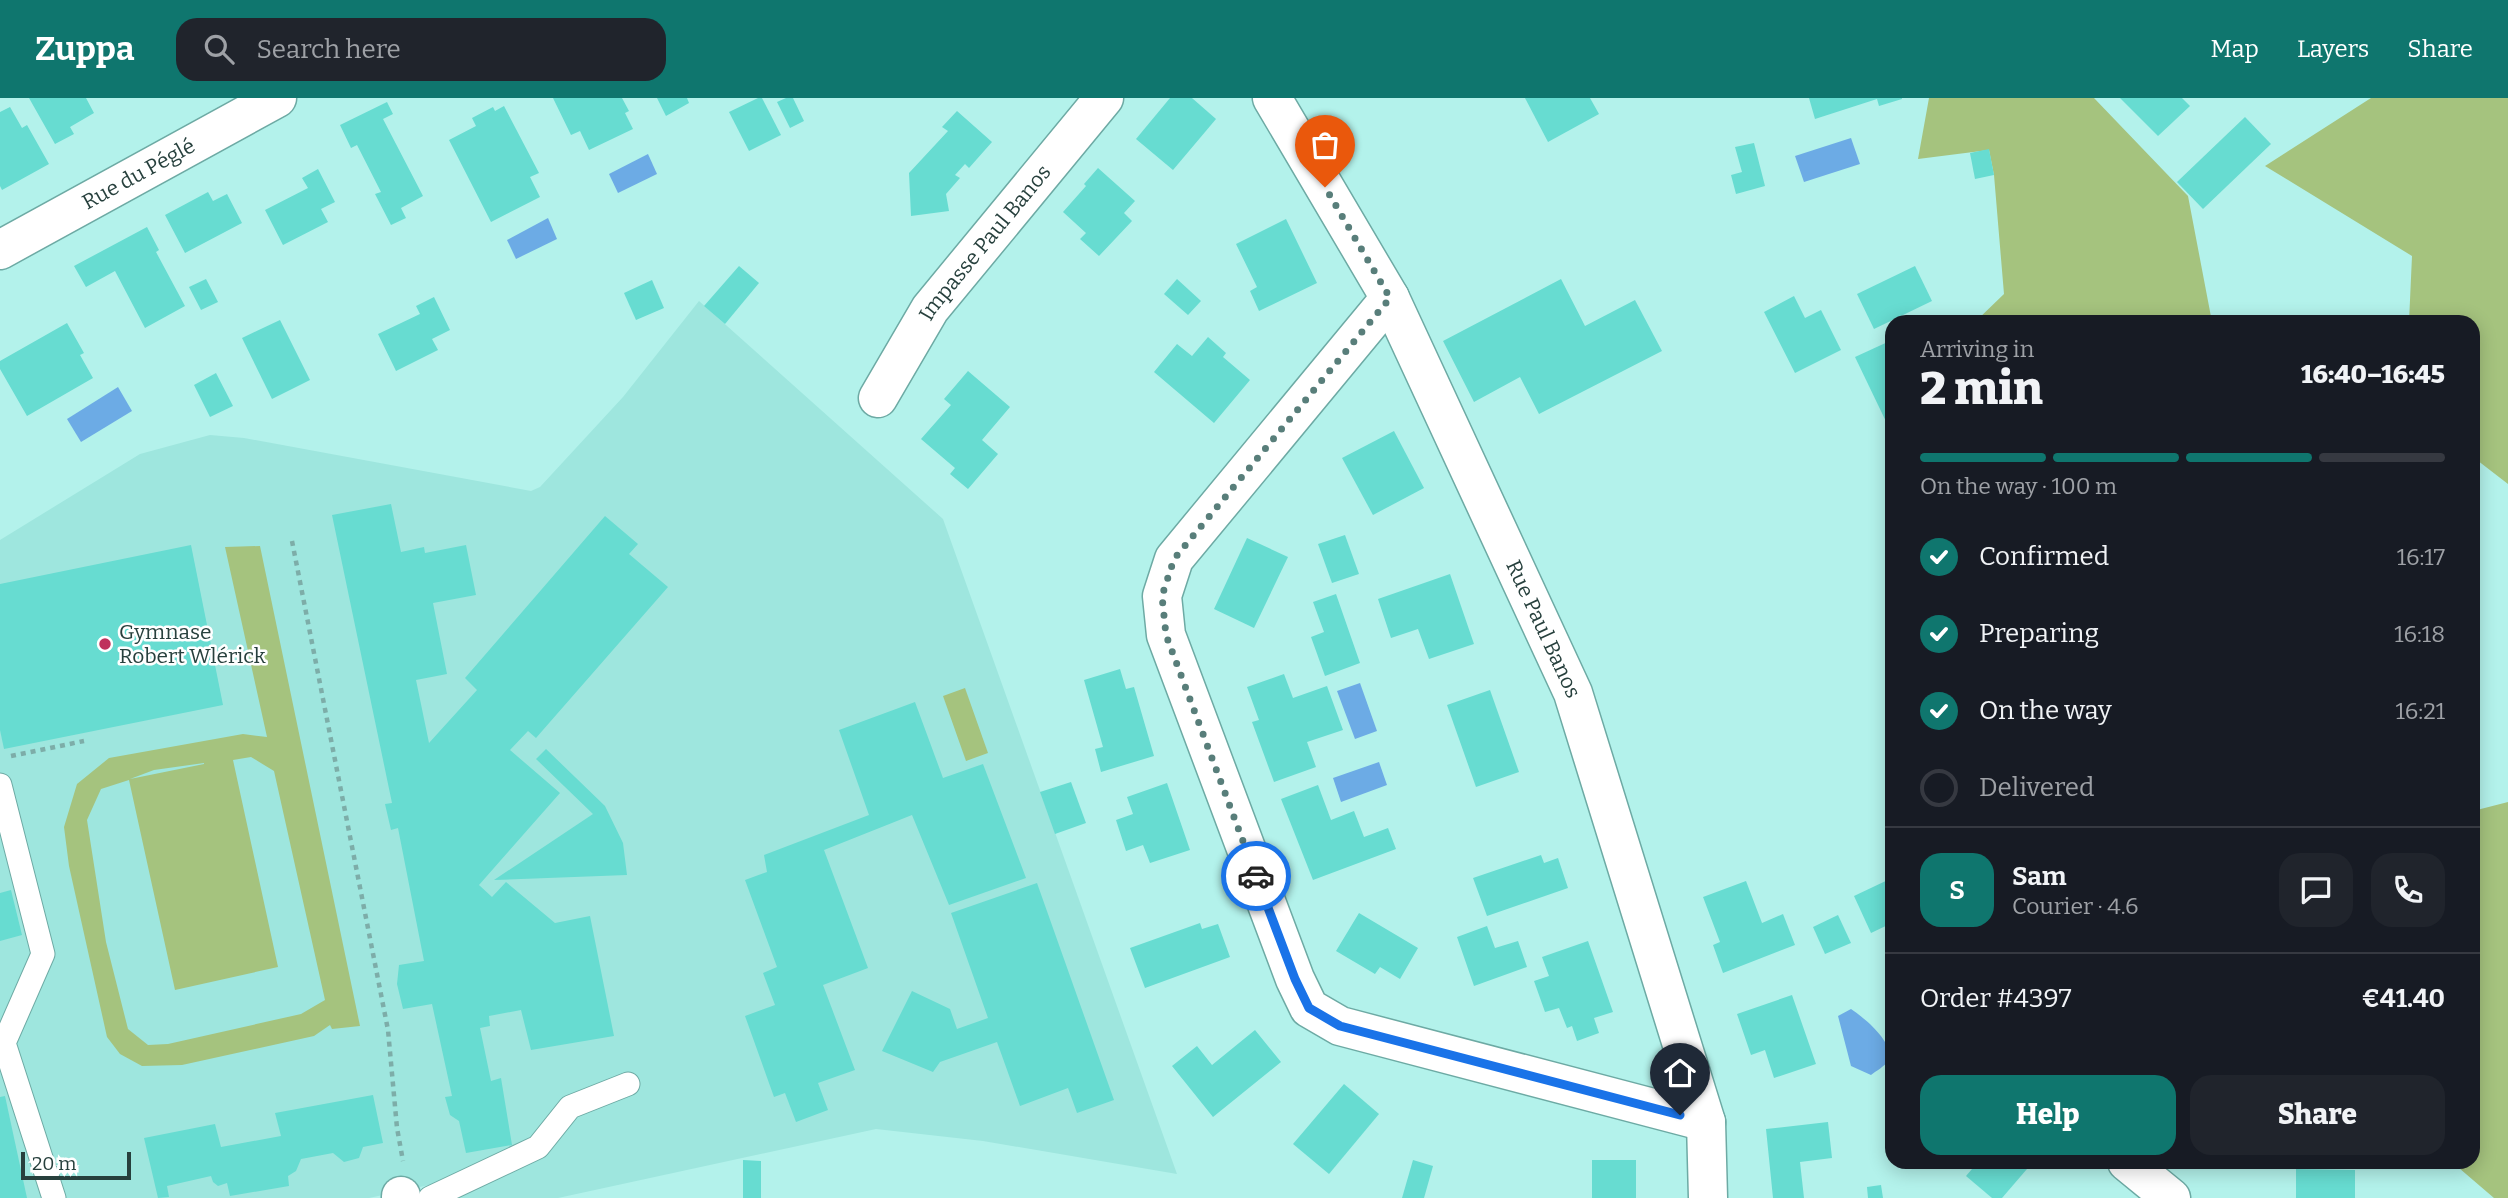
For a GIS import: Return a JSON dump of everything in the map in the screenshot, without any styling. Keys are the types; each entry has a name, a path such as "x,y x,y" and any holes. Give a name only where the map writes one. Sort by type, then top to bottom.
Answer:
{"street":[{"name":"Rue du Péglé","path":"0,250 277,98"},
{"name":"Impasse Paul Banos","path":"878,398 930,309 1104,98"},
{"name":"Rue Paul Banos","path":"1272,98 1390,298 1573,693 1706,1122 1708,1198"},
{"path":"1390,298 1174,559 1162,596 1166,635 1295,979 1309,1008 1340,1026 1706,1122"},
{"path":"2136,1169 2171,1198"}],"lane":[{"path":"0,785 43,954 2,1042 54,1198"},
{"path":"411,1197 538,1147 570,1107 628,1084"}],"path":[{"path":"292,541 388,1030 397,1128 411,1197"},
{"path":"6,757 84,741"}],"shaded area":[{"path":"1929,98 2094,98 2188,196 2211,315 1982,315 2004,294 1994,175 1989,150 1918,159"},
{"path":"2371,98 2508,98 2508,484 2480,462 2480,315 2409,315 2412,256 2265,166"},
{"path":"699,301 943,519 1177,1174 983,1141 876,1129 558,1198 434,1198 429,1185 369,1198 0,1198 0,540 140,454 210,435 244,438 531,491 540,487 623,397"},
{"path":"260,546 360,1026 332,1029 330,1025 314,1036 182,1065 142,1066 120,1054 107,1037 69,866 64,827 77,784 109,758 243,734 267,737 225,547","holes":["251,757 274,771 325,1000 301,1014 168,1044 148,1045 128,1029 106,942 87,820 101,789 129,780 175,990 278,967 233,760","204,764 130,779 154,770"]},
{"path":"965,688 988,753 966,761 943,696"},
{"path":"2508,802 2508,1198 2494,1198 2460,1169 2480,1169 2480,809"}],"water":[{"path":"1851,138 1860,164 1804,182 1795,156"},
{"path":"648,154 657,174 618,193 609,174"},
{"path":"548,218 557,239 516,259 507,240"},
{"path":"118,387 132,411 81,442 67,419"},
{"path":"1360,683 1377,731 1355,739 1337,691"},
{"path":"1379,762 1387,785 1341,802 1333,778"},
{"path":"1851,1009 1877,1031 1885,1042 1883,1067 1871,1075 1851,1066 1838,1016"}],"building":[{"path":"29,98 86,98 94,113 70,127 74,134 55,144"},
{"path":"553,98 622,98 629,111 625,113 633,129 589,150 580,131 571,135"},
{"path":"657,98 687,98 689,103 666,116"},
{"path":"762,98 781,135 749,151 729,112"},
{"path":"793,98 804,121 790,128 777,102"},
{"path":"1170,98 1192,98 1216,119 1173,170 1136,139"},
{"path":"1525,98 1590,98 1599,114 1548,142"},
{"path":"1809,98 1902,99 1879,106 1877,99 1815,119"},
{"path":"2120,98 2182,98 2190,106 2158,136"},
{"path":"387,102 393,114 383,119 423,196 401,208 406,218 391,225 375,194 381,192 357,145 351,148 340,125"},
{"path":"504,106 539,173 530,177 540,197 491,222 449,140 476,126 472,118 493,107 495,111"},
{"path":"10,107 22,128 27,125 49,164 2,190 0,112"},
{"path":"957,111 992,142 969,168 965,164 955,175 960,178 946,194 949,211 911,216 909,173 948,131 942,127"},
{"path":"2245,117 2271,144 2203,209 2177,182"},
{"path":"1754,143 1765,186 1736,194 1731,175 1742,172 1735,147"},
{"path":"1989,149 1994,175 1975,179 1970,153"},
{"path":"1098,168 1135,201 1124,213 1132,221 1099,256 1080,239 1086,233 1063,212"},
{"path":"318,169 335,202 321,209 328,222 283,245 265,210 308,188 302,178"},
{"path":"208,192 213,201 227,194 242,223 185,253 165,215"},
{"path":"1286,219 1317,283 1259,311 1250,291 1257,287 1236,244"},
{"path":"147,227 159,250 156,252 185,306 145,328 115,271 86,287 74,266"},
{"path":"739,266 759,283 725,324 704,306"},
{"path":"1915,266 1932,301 1903,315 1885,315 1885,324 1874,329 1857,294"},
{"path":"206,279 218,302 201,310 189,287"},
{"path":"1177,279 1201,301 1188,315 1164,294"},
{"path":"1561,279 1585,326 1635,300 1662,351 1539,414 1520,377 1474,402 1443,341"},
{"path":"652,280 664,308 636,320 624,293"},
{"path":"1794,296 1805,318 1821,310 1841,350 1795,373 1764,312"},
{"path":"434,297 450,330 432,339 438,350 396,371 378,334 420,314 416,306"},
{"path":"280,320 310,380 272,399 242,338"},
{"path":"67,323 84,353 80,355 93,378 27,416 0,369 0,361"},
{"path":"1208,337 1226,353 1223,357 1250,380 1214,423 1154,372 1177,344 1192,356"},
{"path":"1885,343 1885,419 1855,357"},
{"path":"968,371 1010,407 982,440 998,454 968,489 950,474 955,468 921,439 951,405 944,399"},
{"path":"216,373 233,406 210,417 194,385"},
{"path":"1394,431 1424,488 1373,515 1342,458"},
{"path":"391,504 401,552 424,547 425,553 466,545 476,595 433,603 447,674 416,680 429,743 477,690 465,678 605,516 638,544 629,554 668,587 536,738 528,731 510,750 560,793 479,885 492,897 506,882 555,923 590,916 614,1036 531,1050 521,1010 489,1016 490,1026 480,1028 491,1081 501,1078 512,1145 466,1153 459,1121 450,1115 445,1097 452,1096 432,1004 403,1009 397,984 399,965 424,961 398,828 391,830 385,804 392,803 332,515"},
{"path":"1345,535 1359,574 1332,583 1318,544"},
{"path":"1247,538 1288,557 1254,628 1214,609"},
{"name":"Gymnase Robert Wlérick","path":"191,545 223,705 4,749 0,730 0,584"},
{"path":"1450,574 1474,644 1429,659 1418,629 1391,638 1378,599"},
{"path":"1336,594 1360,663 1325,676 1311,637 1324,632 1313,602"},
{"path":"1120,669 1126,689 1134,687 1154,756 1101,772 1095,749 1103,747 1084,680"},
{"path":"1284,674 1293,698 1327,686 1343,730 1307,742 1316,767 1274,782 1252,722 1259,720 1247,687"},
{"path":"1490,690 1519,772 1476,787 1447,705"},
{"path":"915,702 943,778 983,764 1026,878 949,905 912,815 824,850 868,968 823,985 855,1070 818,1083 828,1110 796,1122 785,1093 774,1097 745,1016 775,1005 763,973 777,967 745,880 767,872 764,855 869,815 839,730"},
{"path":"546,749 605,806 623,843 627,875 494,880 593,814 536,759"},
{"path":"1071,782 1086,823 1055,834 1040,792"},
{"path":"1167,783 1190,850 1150,863 1143,845 1126,851 1116,820 1133,814 1127,797"},
{"path":"1318,785 1331,820 1354,811 1364,837 1388,828 1396,849 1313,880 1281,799"},
{"path":"1541,855 1544,863 1558,858 1568,888 1487,916 1473,878"},
{"path":"1746,881 1762,923 1783,914 1795,945 1723,973 1713,945 1720,942 1703,897"},
{"path":"1885,881 1885,926 1871,933 1854,896"},
{"path":"1037,883 1114,1100 1077,1113 1068,1088 1020,1106 997,1042 940,1062 933,1072 882,1051 912,991 950,1009 957,1029 988,1018 951,913"},
{"path":"11,890 22,935 0,941 0,893"},
{"path":"1359,913 1418,948 1400,979 1380,967 1375,974 1336,951"},
{"path":"1838,915 1851,943 1825,954 1813,927"},
{"path":"1200,923 1202,929 1218,924 1230,957 1145,988 1130,948"},
{"path":"1487,926 1495,948 1518,941 1527,967 1474,986 1457,937"},
{"path":"1588,941 1613,1012 1594,1018 1599,1033 1577,1041 1572,1026 1567,1028 1559,1008 1545,1012 1534,981 1549,976 1542,957"},
{"path":"1792,995 1816,1064 1774,1078 1765,1050 1751,1055 1737,1014"},
{"path":"1255,1030 1281,1062 1213,1117 1172,1066 1197,1046 1212,1065"},
{"path":"1344,1084 1379,1114 1329,1174 1293,1144"},
{"path":"373,1095 383,1143 363,1147 359,1158 344,1162 333,1153 301,1159 296,1171 288,1176 289,1186 230,1196 227,1183 218,1186 211,1176 167,1186 169,1197 158,1198 144,1138 215,1124 221,1147 281,1136 275,1113"},
{"path":"5,1096 27,1198 0,1198 0,1097"},
{"path":"1828,1122 1832,1158 1800,1162 1804,1198 1773,1198 1766,1129"},
{"path":"743,1160 761,1161 761,1198 743,1198"},
{"path":"1413,1160 1433,1166 1424,1198 1402,1198"},
{"path":"1592,1160 1636,1160 1636,1198 1592,1198"},
{"path":"1972,1169 2027,1169 2002,1198 1992,1198 1966,1176"},
{"path":"2296,1169 2355,1170 2355,1198 2296,1198"},
{"path":"1881,1185 1883,1198 1868,1198 1867,1187"}],"way so far":[{"path":"1256,876 1166,635 1162,596 1174,559 1390,298 1325,187"}],"place":[{"name":"Gymnase Robert Wlérick","path":"105,644"}],"route":[{"path":"1256,876 1295,979 1309,1008 1340,1026 1680,1115"}]}
